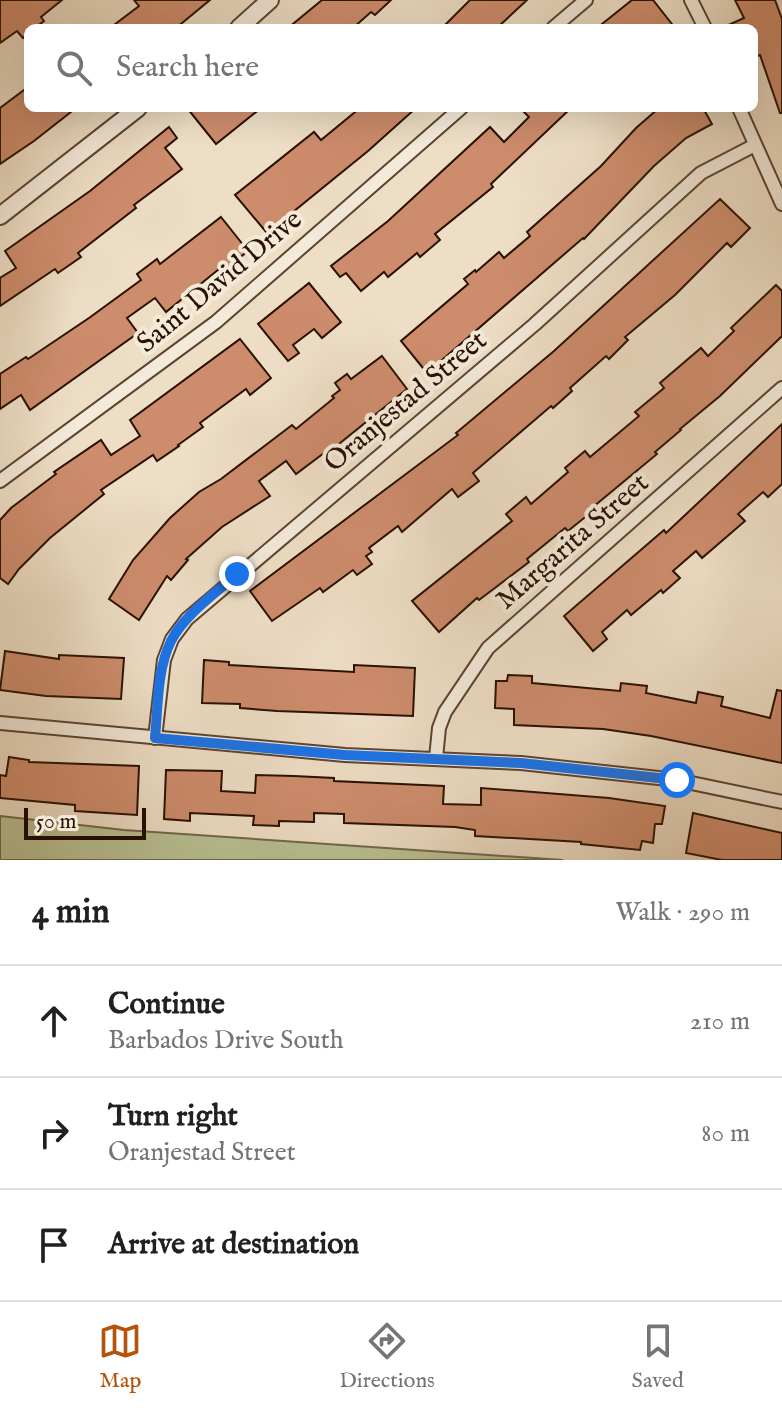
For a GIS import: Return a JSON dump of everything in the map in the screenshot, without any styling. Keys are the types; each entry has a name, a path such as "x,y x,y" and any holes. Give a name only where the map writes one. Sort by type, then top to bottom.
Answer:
{"street":[{"path":"243,24 270,0"},
{"path":"558,24 586,0"},
{"path":"691,0 703,24"},
{"path":"0,216 133,112"},
{"name":"Saint David Drive","path":"0,481 216,322 456,112"},
{"path":"741,112 782,204"},
{"name":"Oranjestad Street","path":"155,738 164,660 172,639 187,619 535,324 701,173 755,145"},
{"name":"Margarita Street","path":"436,758 439,728 445,712 488,648 782,388"},
{"path":"0,723 345,755 521,763 677,780 782,802"}],"green space":[{"path":"0,816 124,830 563,860 0,860"}],"building":[{"path":"0,0 62,0 41,17 44,21 40,24 24,24 23,38 17,31 0,43"},
{"path":"134,0 210,0 181,24 115,24 139,6"},
{"path":"322,0 391,0 375,15 371,12 358,24 293,24"},
{"path":"470,0 527,0 501,24 446,24"},
{"path":"632,0 653,0 672,24 602,24"},
{"path":"735,0 775,0 782,19 782,113 758,56 758,24 731,24 744,18"},
{"path":"24,90 24,112 71,112 0,164 0,108"},
{"path":"190,112 256,112 216,144"},
{"path":"355,112 412,112 267,233 235,195 314,132 321,140"},
{"path":"524,112 567,112 491,184 493,187 435,234 440,240 420,257 417,253 388,277 384,272 361,291 346,273 340,277 331,266 388,221 490,127 504,142 529,117"},
{"path":"654,112 705,112 712,124 686,138 654,166 584,239 427,373 401,341 468,284 464,279 475,270 499,252 504,258 530,236 527,232 601,166"},
{"path":"169,127 177,138 165,148 182,169 78,253 81,257 58,273 55,269 0,306 0,278 16,268 5,251 90,191"},
{"path":"720,199 750,228 731,247 727,243 675,295 625,337 628,340 609,359 606,356 553,408 551,406 473,473 479,481 458,497 452,489 402,532 398,526 369,548 372,552 366,556 372,564 357,575 353,570 323,592 320,588 272,621 250,591 458,435 456,433 554,351"},
{"path":"221,217 248,251 227,268 224,265 166,312 155,298 127,318 138,333 30,410 21,395 0,409 0,374 89,318 141,280 137,274 157,259 160,264"},
{"path":"309,283 341,322 322,338 314,329 293,345 299,353 288,361 258,324"},
{"path":"776,285 782,291 782,336 720,396 655,452 657,454 587,512 589,514 568,531 565,528 527,559 529,562 479,600 477,598 439,632 412,601 512,521 506,514 526,497 531,504 568,472 565,468 585,451 590,457 639,416 635,412 664,388 660,383 701,348 708,356 734,331 731,328"},
{"path":"240,339 271,378 250,395 246,389 200,423 203,427 157,461 153,455 101,490 104,494 50,538 8,584 0,578 0,520 11,508 56,474 54,472 101,440 111,455 140,436 130,420"},
{"path":"382,356 407,389 329,452 296,474 286,461 259,481 270,496 222,527 186,559 171,580 167,576 139,620 109,599 133,560 170,518 199,492 292,425 296,429 334,398 332,396 340,390 335,383 347,374 351,379"},
{"path":"782,424 782,484 768,497 763,492 738,514 745,521 702,558 696,551 673,571 680,578 663,593 661,590 631,615 627,610 602,632 607,639 593,651 564,616 664,530 666,533"},
{"path":"5,651 59,659 59,655 124,658 121,699 46,696 0,690"},
{"path":"204,660 229,662 229,665 354,672 354,665 415,668 413,716 277,711 240,708 240,704 202,703"},
{"path":"508,675 532,676 532,683 620,691 621,683 647,686 646,693 696,703 698,692 723,697 721,706 770,718 777,690 782,691 782,763 603,729 514,725 514,709 495,708 496,681 507,681"},
{"path":"9,757 29,762 139,766 137,815 75,811 75,805 0,798 0,775 6,776"},
{"path":"166,770 222,771 221,791 255,793 256,775 294,776 444,786 443,804 481,805 481,788 609,798 665,806 662,824 655,824 653,843 642,841 640,850 581,842 475,836 475,830 455,827 344,823 344,814 314,813 314,822 279,821 279,826 253,825 254,816 190,813 190,821 164,819"},
{"path":"693,813 782,833 782,860 722,860 686,853"}],"route":[{"path":"237,574 187,619 172,639 164,660 155,738 345,755 521,763 677,780"}]}
